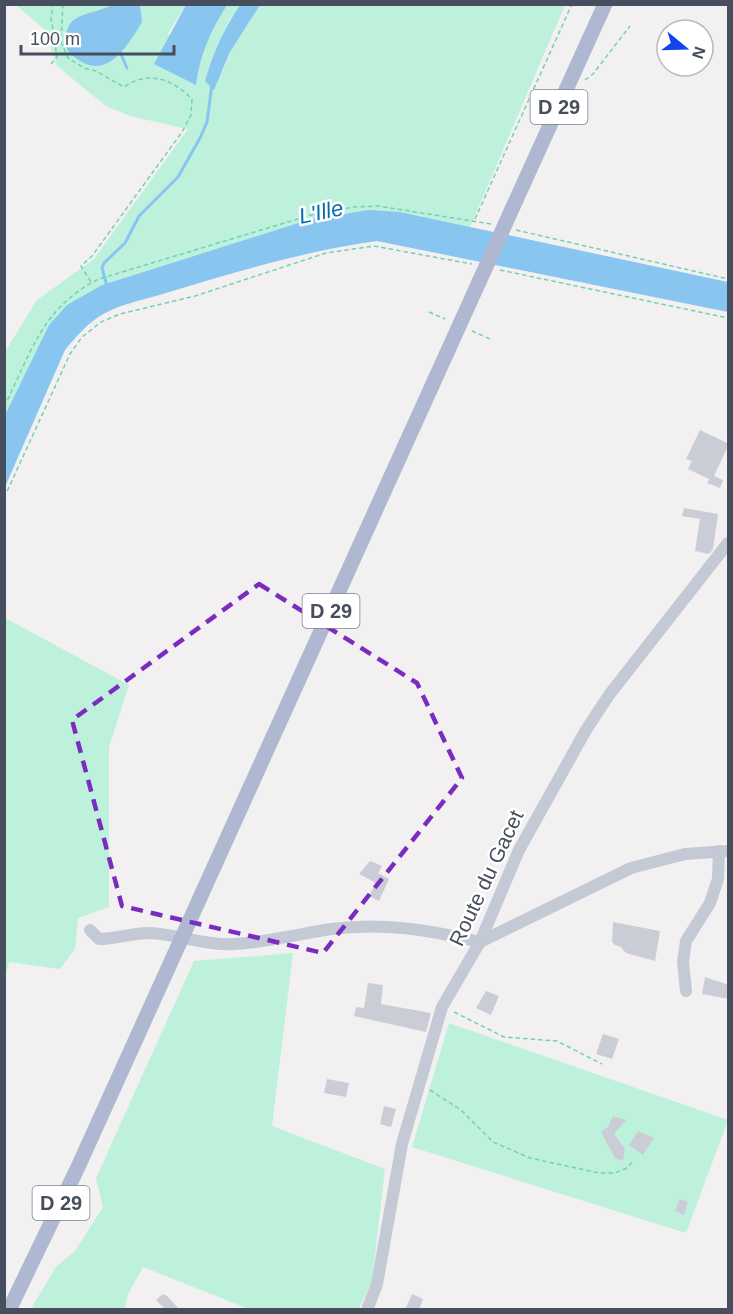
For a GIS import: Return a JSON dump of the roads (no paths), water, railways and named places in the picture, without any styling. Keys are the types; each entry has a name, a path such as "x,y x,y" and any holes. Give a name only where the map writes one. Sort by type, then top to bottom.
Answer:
{"main road":[{"name":"D 29","path":"9,1310 45,1238 182,938 604,4"}],"street":[{"name":"Route du Gacet","path":"367,1310 377,1284 395,1175 442,1007 480,942 519,849 548,793 586,730 609,694 729,543"},
{"path":"90,930 99,939 151,933 211,944 233,944 265,942 332,929 376,926 433,930 480,942 631,868 685,854 724,851 710,903 686,941 683,962 686,991"}],"water":[{"path":"114,4 140,5 142,22 135,34 110,62 90,65 79,60 67,50 68,28 78,17"},
{"path":"186,5 227,5 207,43 196,85 154,64"},
{"path":"240,5 260,5 230,52 214,90 205,81 208,71 224,32"},
{"path":"369,210 400,212 728,282 728,312 377,241 297,256 131,303 113,309 92,321 65,350 5,487 5,415 49,325 67,305 102,285 311,219"}],"waterway":[{"path":"120,52 127,68"},
{"path":"107,286 102,268 104,263 125,243 139,216 178,177 200,138 207,122 212,84"}],"water label":[{"name":"L'Ille","path":"321,212"}]}
